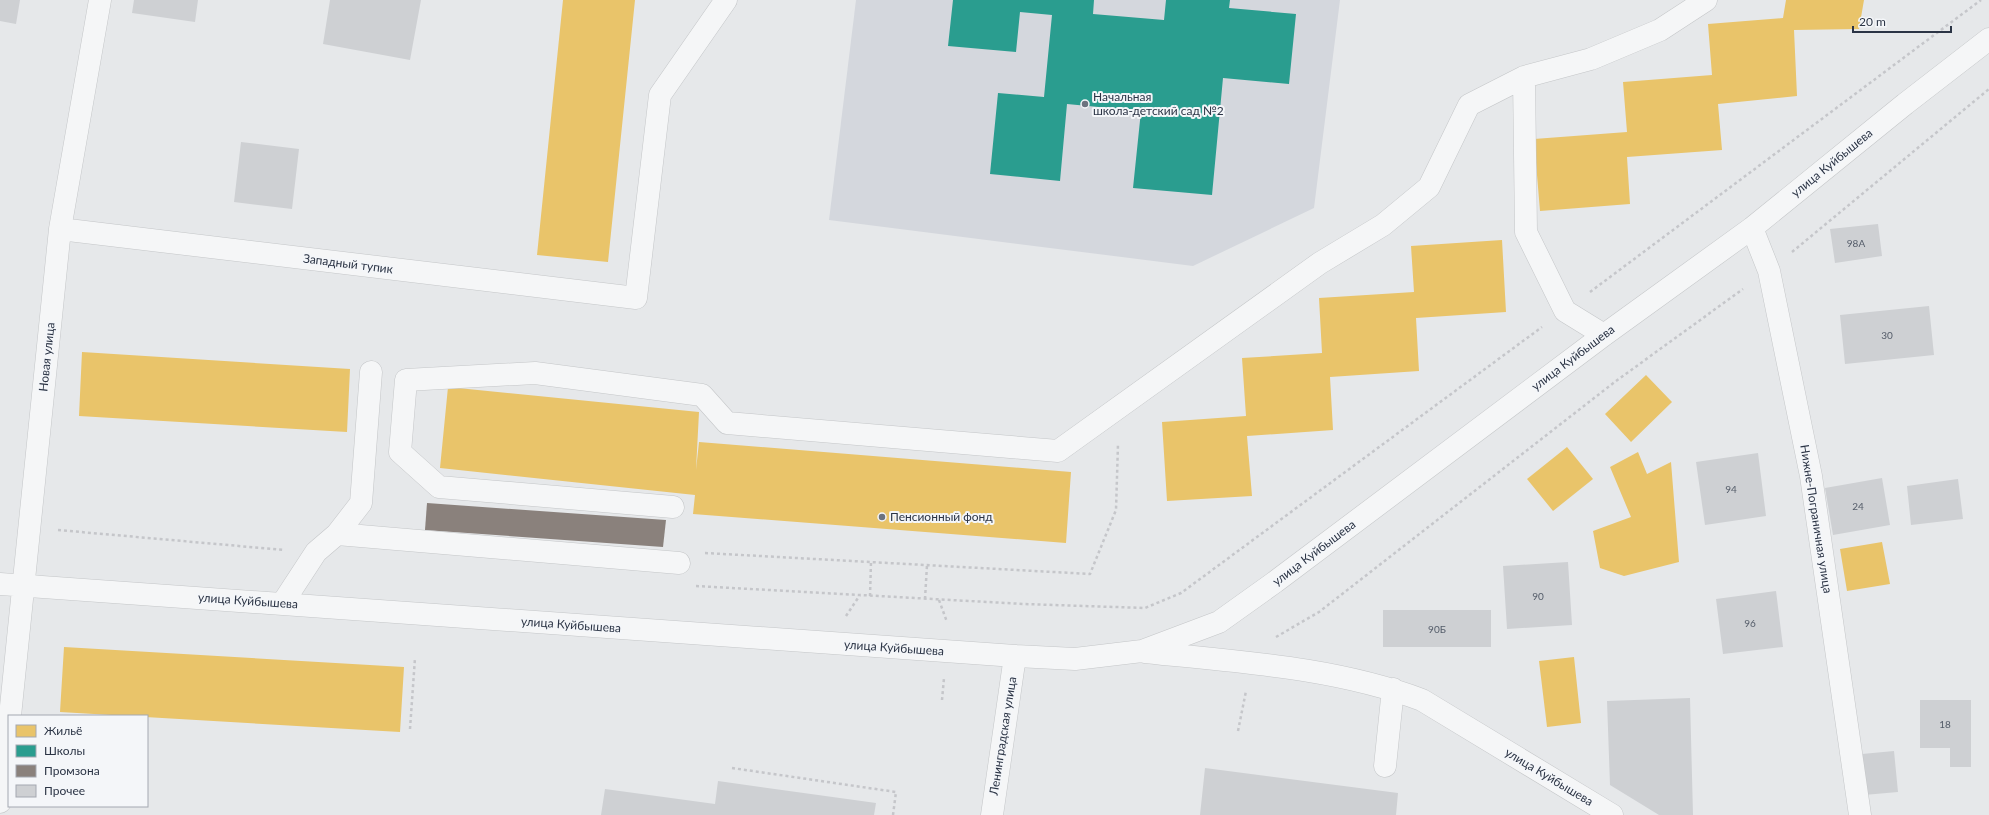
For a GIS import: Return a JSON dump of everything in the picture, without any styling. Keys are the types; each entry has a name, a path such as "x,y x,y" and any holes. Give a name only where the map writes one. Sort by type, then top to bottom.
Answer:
{"street":[{"name":"Новая улица","path":"10,715 60,229 100,0"},
{"name":"Западный тупик","path":"60,229 636,298 660,95 726,0"},
{"path":"673,507 439,487 400,452 406,380 535,373 702,395 727,423 1058,451 1320,263 1383,225 1428,187 1469,105 1524,77 1591,59 1660,30 1706,0"},
{"name":"улица Куйбышева","path":"1142,651 1219,622 1275,582 1604,335 1752,228 1905,104 1989,39"},
{"path":"1524,77 1526,232 1565,311 1604,335"},
{"name":"Нижне-Пограничная улица","path":"1752,228 1769,271 1811,476 1860,815"},
{"path":"282,604 316,552 337,534 361,502 370,372"},
{"path":"337,534 678,563"},
{"name":"улица Куйбышева","path":"0,584 1015,656 1075,659 1142,651 1320,672 1393,689 1422,700 1612,815"},
{"name":"Ленинградская улица","path":"992,815 1015,656"},
{"path":"1385,766 1393,689"},
{"path":"0,802 8,730"}],"path":[{"path":"1238,731 1251,664 1261,647 1320,612 1616,381 1769,271 1989,89"},
{"path":"700,552 1090,574 1116,510 1119,407"},
{"path":"870,596 871,562"},
{"path":"925,599 927,565"},
{"path":"844,618 860,595"},
{"path":"939,600 948,624"},
{"path":"410,729 415,658"},
{"path":"732,768 896,792 893,815"}],"shaded area":[{"name":"Начальная школа-детский сад №2","path":"856,0 1340,0 1314,208 1193,266 829,220"}],"building: Жильё":[{"path":"563,0 635,0 608,262 537,255"},
{"path":"1786,0 1864,0 1859,29 1794,30 1797,96 1718,104 1722,150 1627,157 1630,204 1540,211 1534,139 1627,132 1623,82 1712,75 1708,24 1783,18"},
{"path":"1502,240 1506,312 1416,318 1419,371 1330,377 1333,430 1247,436 1252,496 1167,501 1162,422 1246,416 1242,358 1322,353 1319,298 1414,292 1411,246"},
{"path":"82,352 350,369 347,432 79,416"},
{"path":"1646,375 1672,402 1631,442 1605,414"},
{"path":"448,387 699,412 696,470 699,442 1071,472 1066,543 693,514 695,495 440,468"},
{"path":"1567,447 1593,479 1553,511 1527,479"},
{"path":"1638,452 1647,474 1671,462 1679,562 1624,576 1600,568 1593,531 1631,517 1610,467"},
{"path":"1882,542 1890,584 1847,591 1840,549"},
{"path":"64,647 404,667 400,732 148,717 148,715 111,715 60,712"},
{"path":"1574,657 1581,723 1547,727 1539,661"}],"building: Школы":[{"path":"953,0 1094,0 1093,14 1164,20 1166,0 1230,0 1229,8 1296,14 1289,84 1223,78 1212,195 1133,188 1141,111 1067,104 1060,181 990,174 998,93 1044,97 1052,15 1020,12 1016,52 948,46"}],"building: Промзона":[{"path":"427,503 666,520 663,547 425,530"}],"building: Прочее":[{"path":"0,0 20,0 16,24 0,21"},
{"path":"134,0 198,0 195,22 132,13"},
{"path":"330,0 421,0 410,60 323,44"},
{"path":"241,142 299,149 292,209 234,202"},
{"path":"1878,224 1882,256 1835,263 1830,229"},
{"path":"1929,306 1934,355 1845,364 1840,315"},
{"path":"1758,453 1766,516 1705,525 1696,462"},
{"path":"1882,478 1890,525 1833,535 1825,488"},
{"path":"1958,479 1963,519 1911,525 1907,486"},
{"path":"1568,562 1572,625 1507,629 1503,566"},
{"path":"1776,591 1783,647 1723,654 1716,599"},
{"path":"1383,610 1491,610 1491,647 1383,647"},
{"path":"1690,698 1693,815 1659,815 1610,785 1607,701"},
{"path":"1920,700 1971,700 1971,767 1950,767 1950,748 1920,748"},
{"path":"1894,751 1898,792 1864,795 1862,754"},
{"path":"1205,768 1398,793 1396,815 1200,815"},
{"path":"718,781 876,803 874,815 601,815 605,789 715,804"}],"place":[{"name":"Начальная школа-детский сад №2","path":"1085,104"},
{"name":"Пенсионный фонд","path":"882,517"}]}
